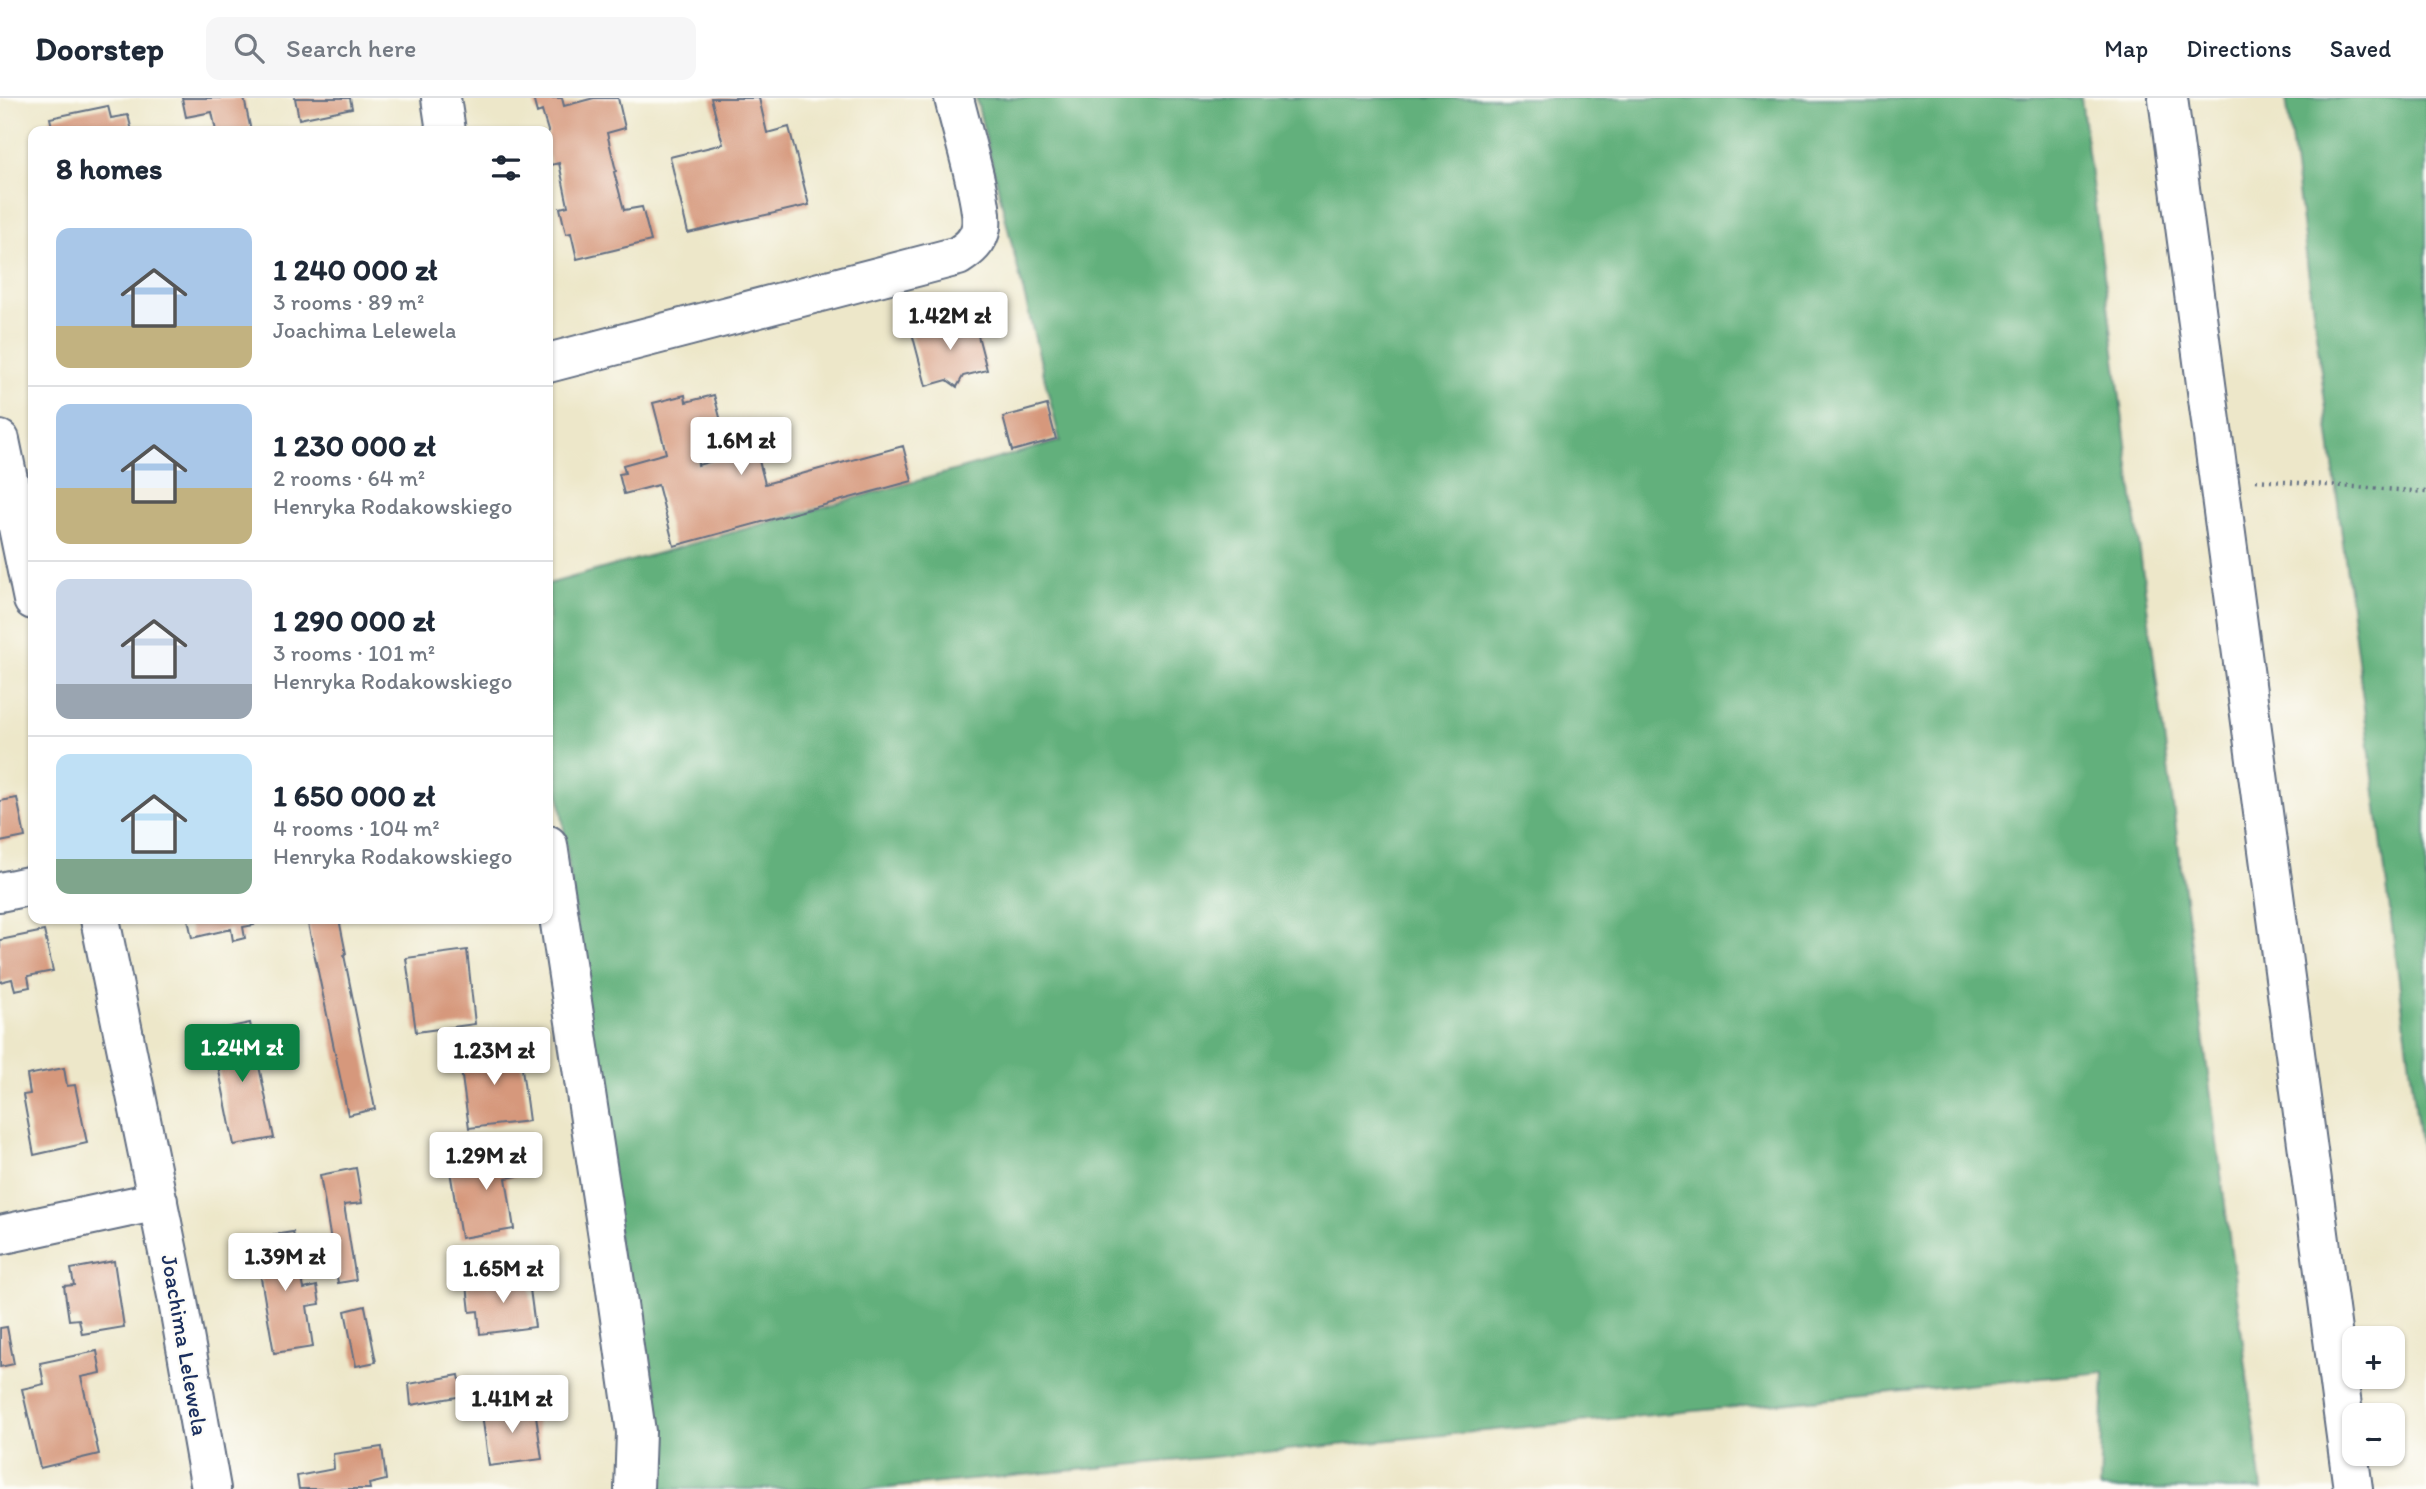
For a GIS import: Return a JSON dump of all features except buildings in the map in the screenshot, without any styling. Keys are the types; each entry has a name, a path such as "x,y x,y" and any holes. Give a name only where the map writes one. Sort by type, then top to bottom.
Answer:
{"main road":[{"path":"441,98 445,126"},
{"path":"553,362 958,256 977,239 982,217 954,98"},
{"path":"2168,98 2353,1489"},
{"path":"0,439 13,565 28,591"},
{"path":"553,878 636,1432 634,1489"},
{"path":"0,892 28,886"},
{"name":"Joachima Lelewela","path":"101,924 191,1370 211,1489"},
{"path":"0,1235 158,1201"}],"path":[{"path":"2218,477 2426,492"}],"green space":[{"path":"976,98 2081,98 2262,1489 2100,1489 2104,1372 876,1489 651,1489 553,747 553,583 1060,441"},
{"path":"2286,98 2426,98 2426,1191"}]}
